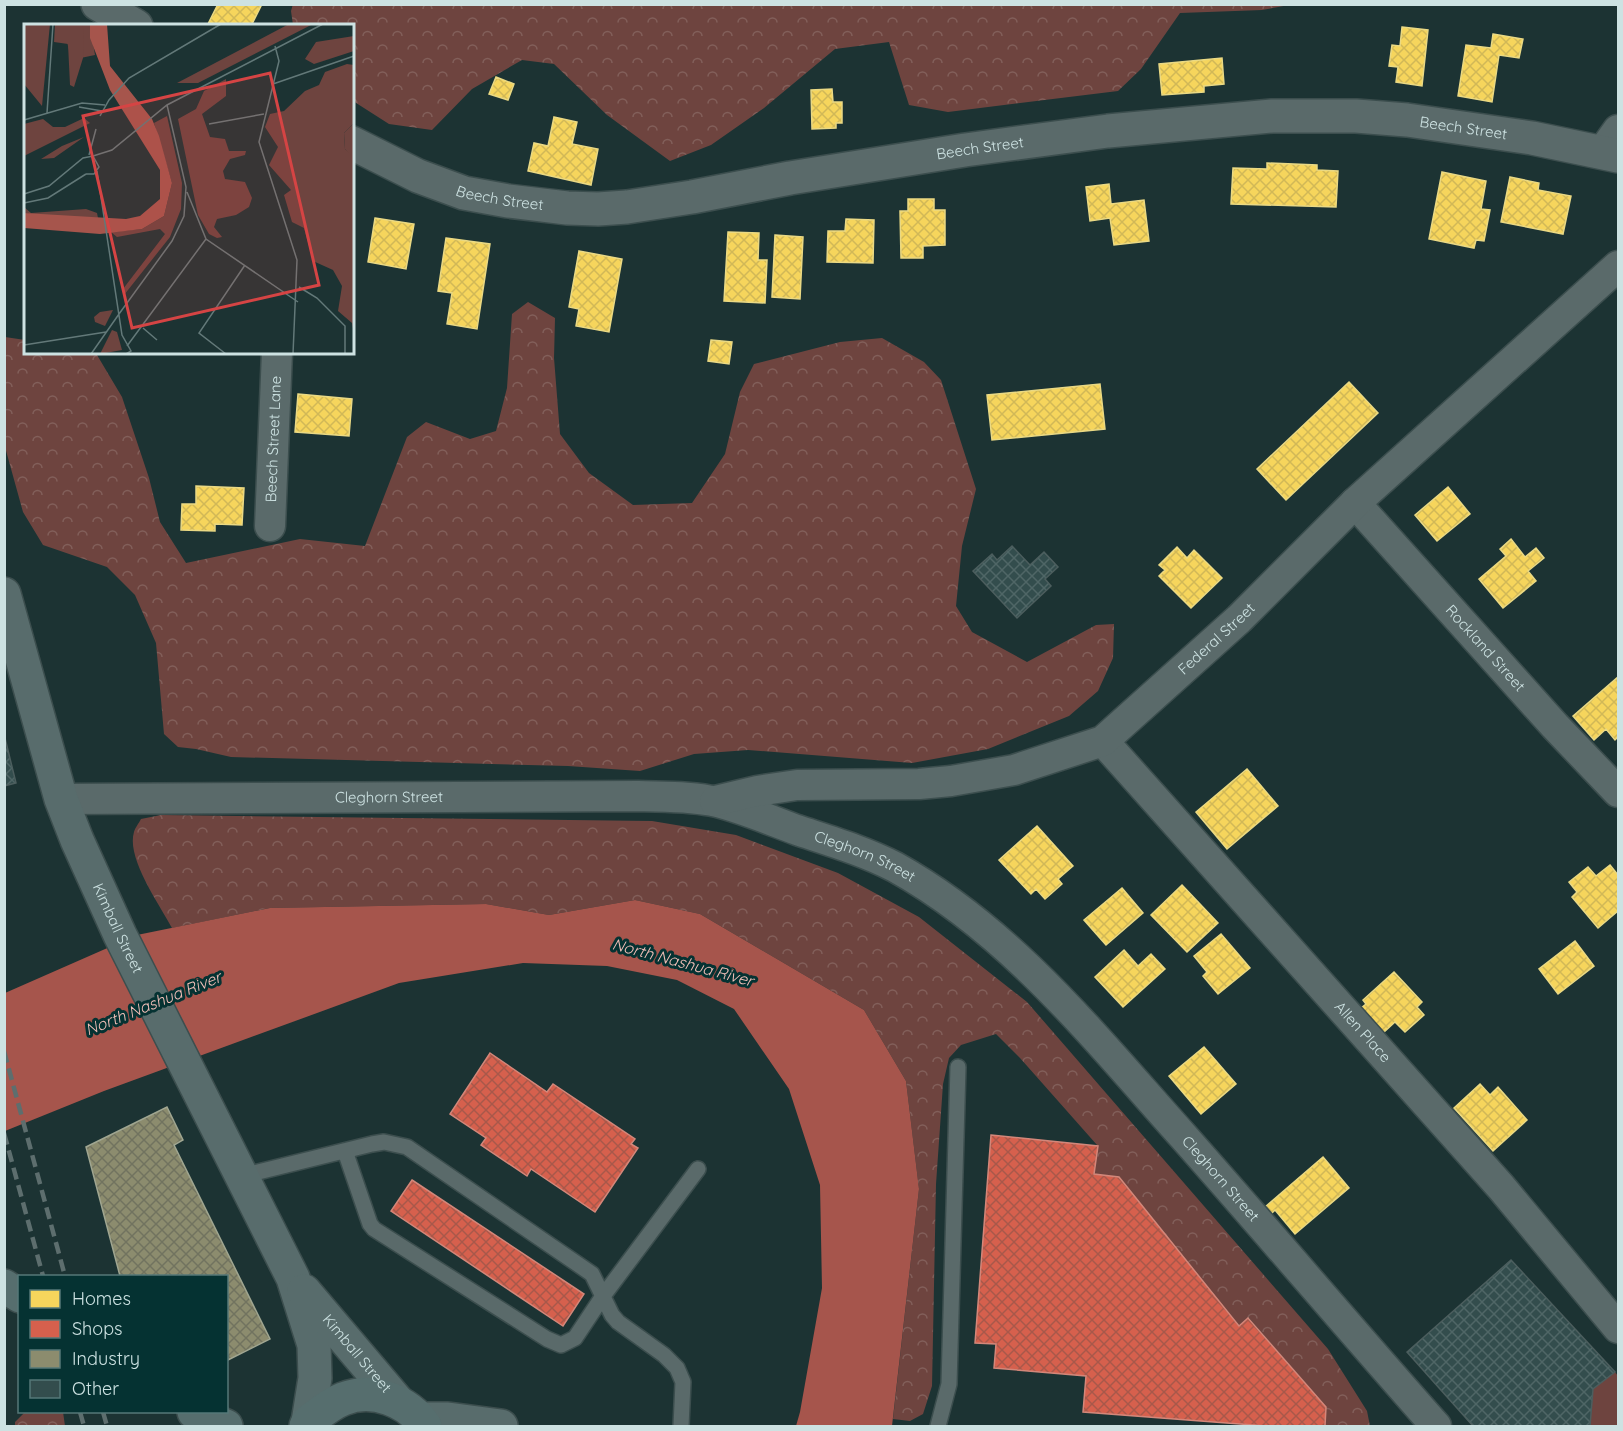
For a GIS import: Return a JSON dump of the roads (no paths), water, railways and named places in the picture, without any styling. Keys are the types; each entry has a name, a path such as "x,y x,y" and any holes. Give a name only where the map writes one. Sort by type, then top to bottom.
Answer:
{"highway":[{"path":"4,1286 18,1295"},
{"path":"307,1424 344,1398 369,1395 415,1416"},
{"path":"196,1413 226,1426"}],"main road":[{"name":"Kimball Street","path":"4,594 61,799 77,840 120,934 293,1278 314,1345 315,1378 307,1424"},
{"name":"Kimball Street","path":"293,1278 415,1416"},
{"path":"415,1416 501,1426"}],"street":[{"path":"98,4 133,24"},
{"name":"Beech Street","path":"354,144 418,176 464,193 508,201 598,209 692,197 790,177 965,150 1108,131 1272,116 1345,116 1407,120 1613,146"},
{"name":"Federal Street","path":"715,801 797,785 919,784 951,781 1014,770 1103,741 1239,619 1355,503 1618,266"},
{"name":"Beech Street Lane","path":"270,526 277,354"},
{"name":"Rockland Street","path":"1355,503 1555,726 1618,792"},
{"name":"Allen Place","path":"1103,741 1501,1187 1618,1328"},
{"name":"Cleghorn Street","path":"61,799 638,796 715,801 860,852 893,866 955,905 1010,950 1078,1018 1436,1426"}],"lane":[{"path":"938,1426 949,1384 958,1067"},
{"path":"242,1176 384,1142 407,1147 588,1270 598,1283 612,1315 618,1322 664,1355 677,1368 683,1382 681,1426"},
{"path":"345,1151 370,1224 374,1229 561,1345 575,1338 603,1296 698,1169"}],"water":[{"name":"North Nashua River","path":"635,900 700,914 864,1010 906,1081 919,1189 892,1426 796,1426 822,1288 820,1185 789,1089 734,1009 677,980 607,966 523,963 399,983 104,1091 5,1131 5,993 137,935 270,908 486,904 549,915"}],"railway":[{"path":"4,1051 65,1275"},
{"path":"4,1133 43,1275"},
{"path":"80,1413 84,1426"},
{"path":"103,1413 107,1426"}]}
